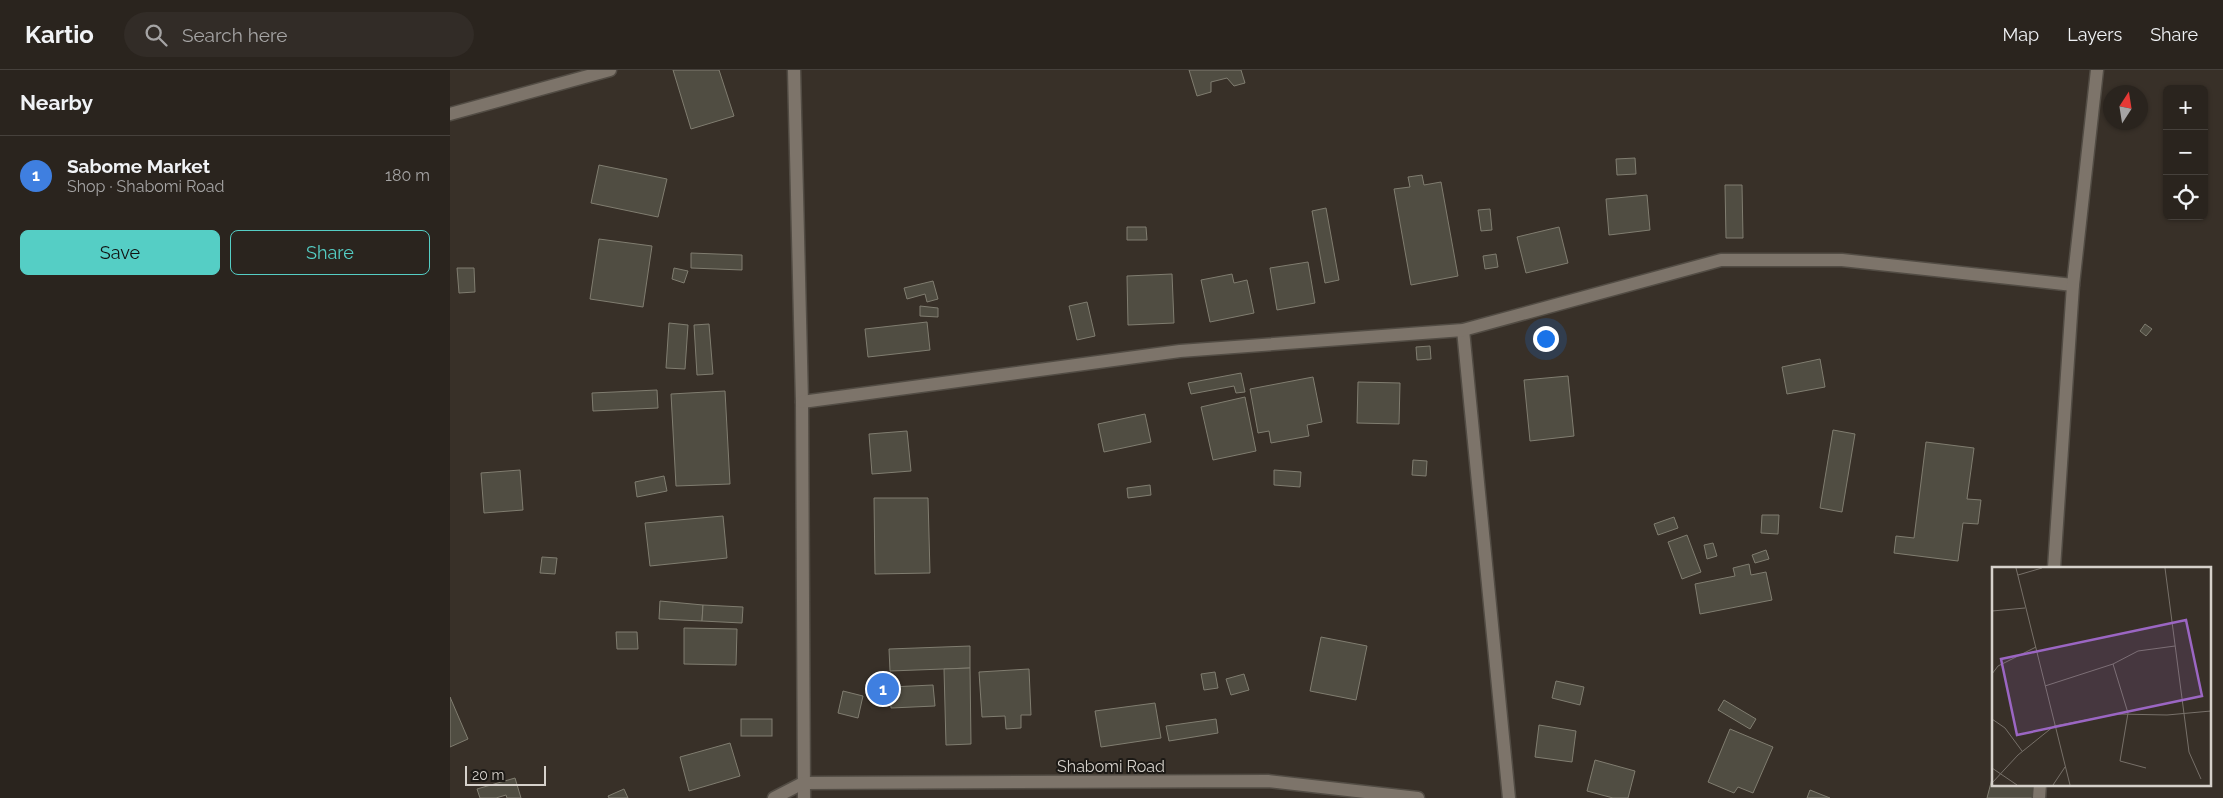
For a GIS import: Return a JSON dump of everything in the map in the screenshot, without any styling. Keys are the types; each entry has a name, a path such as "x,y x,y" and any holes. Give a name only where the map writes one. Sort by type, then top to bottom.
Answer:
{"street":[{"path":"450,114 610,70"},
{"path":"794,70 802,402 804,798"},
{"path":"2054,567 2073,285 2097,70"},
{"path":"802,402 1180,352 1462,330 1721,260 1842,260 2073,285"},
{"path":"1462,330 1509,798"},
{"name":"Shabomi Road","path":"803,783 1268,781 1418,798"},
{"path":"774,798 803,783"}],"building":[{"path":"673,70 719,70 734,116 691,129"},
{"path":"1189,70 1241,70 1245,83 1234,86 1227,78 1211,82 1211,92 1197,96"},
{"path":"1635,158 1636,174 1617,175 1616,159"},
{"path":"599,165 667,179 658,217 591,203"},
{"path":"1422,175 1424,185 1441,182 1458,276 1411,285 1394,189 1410,187 1408,177"},
{"path":"1725,185 1742,185 1743,238 1726,238"},
{"path":"1647,195 1650,230 1609,235 1606,199"},
{"path":"1326,208 1339,280 1325,283 1312,211"},
{"path":"1490,209 1492,230 1481,231 1478,210"},
{"path":"1127,227 1146,227 1147,240 1127,240"},
{"path":"1559,227 1568,263 1526,273 1517,237"},
{"path":"599,239 652,246 643,307 590,299"},
{"path":"691,253 742,255 742,270 691,268"},
{"path":"1496,254 1498,267 1485,269 1483,256"},
{"path":"1308,262 1315,303 1277,310 1270,268"},
{"path":"457,268 474,268 475,292 459,293"},
{"path":"674,268 688,271 684,283 672,279"},
{"path":"1172,274 1174,323 1128,325 1127,276"},
{"path":"1232,274 1234,283 1247,280 1254,313 1210,322 1201,280"},
{"path":"933,281 938,299 927,302 925,294 907,299 904,288"},
{"path":"1087,302 1095,336 1077,340 1069,306"},
{"path":"920,306 938,308 938,317 920,316"},
{"path":"927,322 930,350 868,357 865,329"},
{"path":"669,323 688,325 685,369 666,368"},
{"path":"709,324 713,374 697,375 694,325"},
{"path":"2145,324 2152,329 2146,336 2140,331"},
{"path":"1430,346 1431,359 1417,360 1416,347"},
{"path":"1820,359 1825,387 1787,394 1782,367"},
{"path":"1241,373 1245,392 1236,393 1234,386 1191,394 1188,383"},
{"path":"1568,376 1574,436 1530,441 1524,380"},
{"path":"1313,377 1322,422 1307,425 1309,436 1271,443 1269,431 1258,433 1250,389"},
{"path":"1358,382 1400,383 1399,424 1357,423"},
{"path":"657,390 658,408 593,411 592,393"},
{"path":"725,391 730,484 676,486 671,394"},
{"path":"1245,397 1256,451 1213,460 1201,407"},
{"path":"1145,414 1151,442 1104,452 1098,424"},
{"path":"1833,430 1855,434 1842,512 1820,508"},
{"path":"907,431 911,471 872,474 869,434"},
{"path":"1926,442 1974,448 1967,499 1981,500 1978,524 1963,523 1958,561 1894,553 1896,536 1914,538"},
{"path":"1413,460 1427,461 1426,476 1412,475"},
{"path":"520,470 523,510 484,513 481,473"},
{"path":"1274,470 1301,472 1300,487 1274,485"},
{"path":"664,476 667,491 637,497 635,482"},
{"path":"1150,485 1151,495 1128,498 1127,488"},
{"path":"874,498 928,498 930,573 875,574"},
{"path":"1762,515 1779,515 1778,534 1761,533"},
{"path":"723,516 727,558 650,566 645,523"},
{"path":"1674,517 1678,528 1658,535 1654,524"},
{"path":"1687,535 1701,572 1682,579 1668,542"},
{"path":"1713,543 1717,556 1707,559 1704,545"},
{"path":"1766,550 1769,559 1755,563 1752,555"},
{"path":"542,557 557,558 555,574 540,573"},
{"path":"1749,564 1751,575 1766,572 1772,600 1700,614 1695,584 1735,576 1733,568"},
{"path":"660,601 703,605 702,621 659,619"},
{"path":"703,605 743,607 742,623 702,621"},
{"path":"684,628 737,629 736,665 684,664"},
{"path":"616,632 637,632 638,649 617,649"},
{"path":"1321,637 1367,646 1356,700 1310,691"},
{"path":"970,646 970,668 890,671 889,649"},
{"path":"970,668 971,744 946,745 944,669"},
{"path":"1029,669 1031,715 1021,715 1021,728 1006,729 1005,716 982,717 979,672"},
{"path":"1215,672 1218,688 1204,690 1201,674"},
{"path":"1244,674 1249,690 1231,695 1226,679"},
{"path":"1556,681 1584,687 1580,705 1552,698"},
{"path":"933,685 935,706 891,708 890,687"},
{"path":"843,691 863,696 858,718 838,713"},
{"path":"450,697 468,739 450,747"},
{"path":"1724,700 1756,719 1750,729 1718,710"},
{"path":"1155,703 1161,738 1101,747 1095,711"},
{"path":"741,719 772,719 772,736 741,736"},
{"path":"1216,719 1218,733 1169,741 1166,726"},
{"path":"1539,725 1576,731 1572,762 1535,757"},
{"path":"1730,729 1773,747 1753,793 1738,787 1734,793 1708,782"},
{"path":"730,743 740,776 689,791 680,757"},
{"path":"1595,760 1635,771 1628,798 1613,798 1587,791"},
{"path":"515,778 521,798 507,798 506,795 496,798 480,798 477,789"},
{"path":"1992,779 1992,786 2039,786 2036,798 1987,798"},
{"path":"624,789 628,798 609,798 608,796"},
{"path":"1810,790 1830,798 1807,798"}],"place":[{"name":"Sabome Market","path":"883,689"}]}
